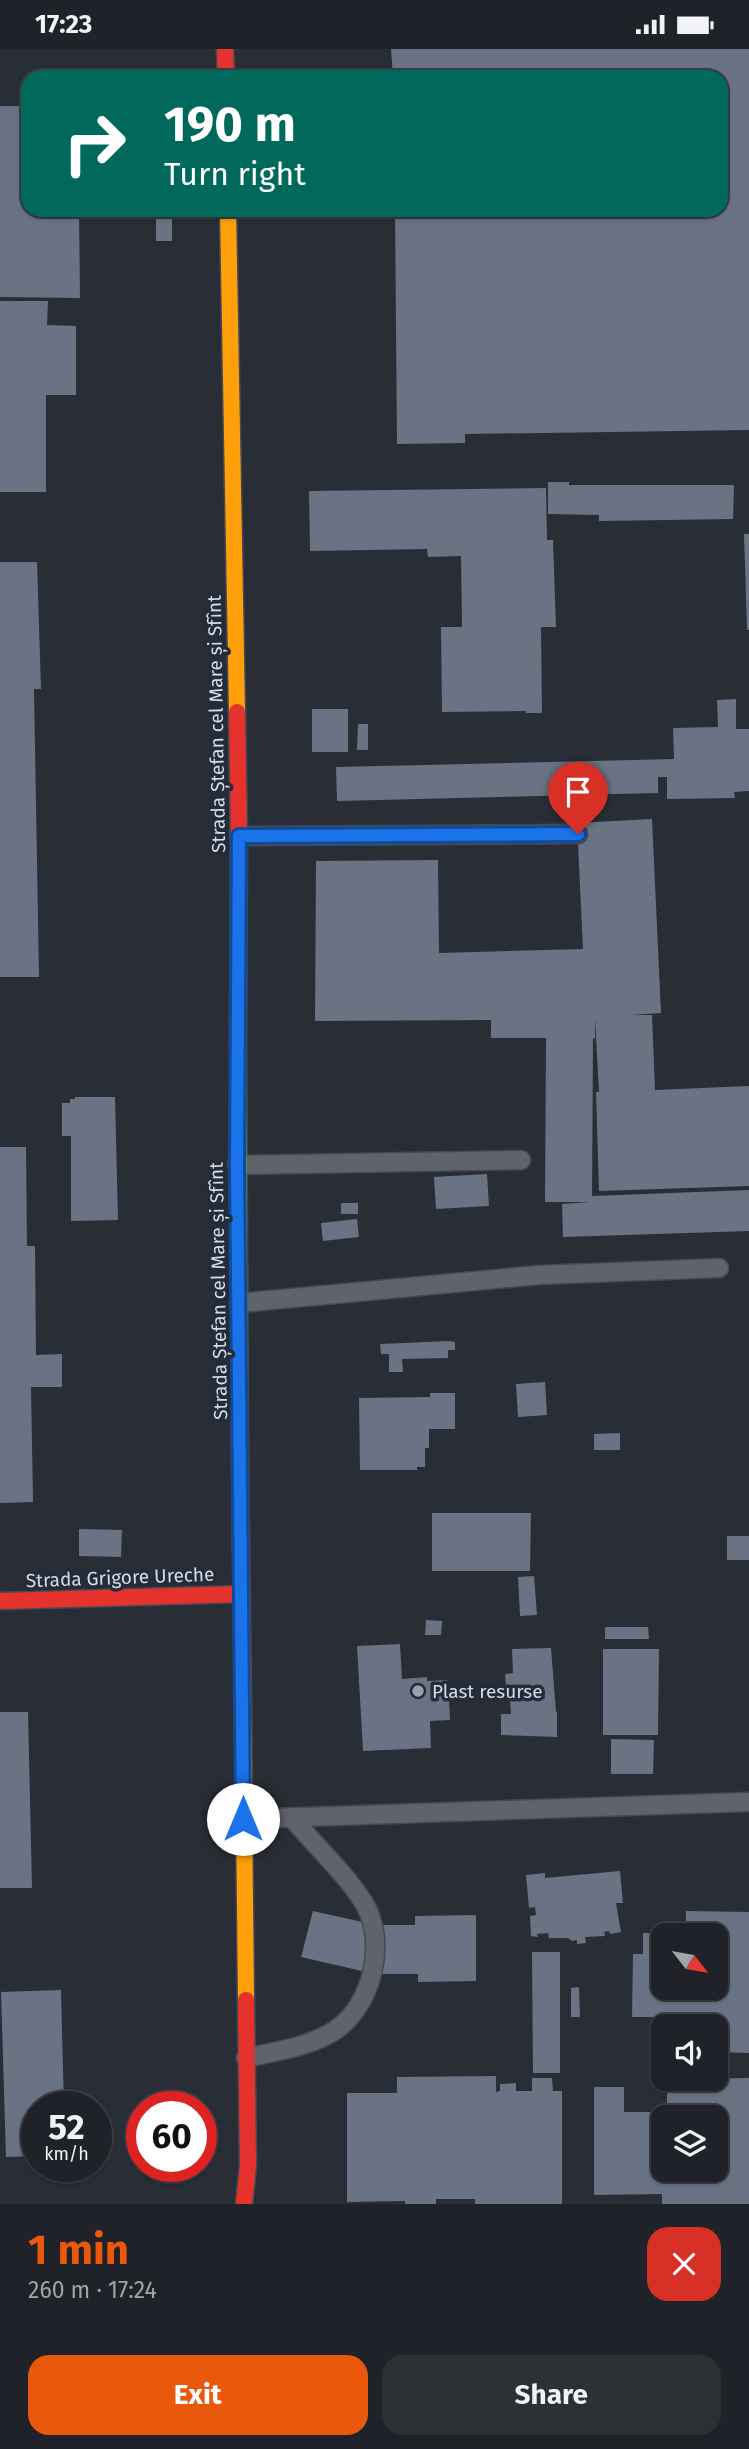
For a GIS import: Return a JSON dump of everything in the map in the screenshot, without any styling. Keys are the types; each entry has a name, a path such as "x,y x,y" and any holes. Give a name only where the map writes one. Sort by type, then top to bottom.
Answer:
{"main road":[{"path":"225,49 226,70"},
{"name":"Strada Ștefan cel Mare și Sfînt","path":"228,217 239,836 237,1165 248,2166 244,2204"},
{"name":"Strada Grigore Ureche","path":"0,1601 242,1594"}],"lane":[{"path":"239,836 578,834"},
{"path":"237,1165 521,1160"},
{"path":"239,1303 539,1275 719,1268"},
{"path":"243,1819 749,1802"},
{"path":"246,2058 313,2042 338,2028 356,2008 375,1966 376,1947 365,1903 291,1817"}],"building":[{"path":"391,49 749,49 749,430 465,434 465,443 397,444 395,217 728,217 728,70 392,70"},
{"path":"0,106 21,106 21,217 79,217 80,298 0,297"},
{"path":"156,217 172,218 172,241 156,241"},
{"path":"0,301 48,301 47,325 76,326 76,395 46,395 46,492 0,492"},
{"path":"548,482 569,482 569,485 734,485 733,519 599,521 599,515 548,514"},
{"path":"546,488 547,540 553,540 556,627 541,627 542,713 442,712 441,627 462,627 461,556 428,557 427,549 310,551 309,491"},
{"path":"744,534 749,534 749,630 747,630"},
{"path":"0,562 37,562 41,689 34,689 39,977 0,977"},
{"path":"736,699 736,729 749,729 749,791 734,792 735,798 667,799 667,777 658,777 658,793 337,801 336,767 674,759 673,728 718,727 717,700"},
{"path":"312,709 348,709 348,752 312,752"},
{"path":"358,724 368,724 368,750 357,750"},
{"path":"652,819 661,1013 632,1015 652,1015 655,1090 749,1086 749,1186 599,1191 596,1092 599,1092 595,1018 592,1196 749,1190 749,1231 563,1237 562,1204 591,1202 545,1202 546,1038 491,1038 491,1020 315,1021 316,861 438,860 439,953 583,949 577,823"},
{"path":"115,1097 118,1220 71,1221 71,1136 62,1136 62,1103 70,1103 70,1099"},
{"path":"0,1147 26,1147 27,1246 35,1246 36,1355 62,1354 62,1387 31,1387 33,1502 0,1503"},
{"path":"487,1174 489,1206 436,1209 434,1177"},
{"path":"341,1203 358,1203 358,1214 341,1214"},
{"path":"357,1219 359,1237 323,1241 321,1223"},
{"path":"455,1342 455,1350 448,1350 448,1358 402,1359 403,1372 389,1372 389,1354 381,1354 380,1344"},
{"path":"545,1382 547,1415 518,1417 516,1384"},
{"path":"430,1393 455,1393 455,1429 429,1429 425,1467 417,1467 417,1470 360,1470 359,1398 430,1397"},
{"path":"620,1433 620,1450 594,1450 594,1434"},
{"path":"432,1513 531,1513 530,1571 432,1571"},
{"path":"79,1529 122,1530 121,1557 79,1556"},
{"path":"727,1536 749,1536 749,1560 727,1560"},
{"path":"534,1576 537,1615 520,1616 518,1577"},
{"path":"426,1620 442,1621 441,1635 425,1635"},
{"path":"605,1627 648,1627 649,1639 605,1639"},
{"path":"400,1644 402,1679 427,1677 427,1681 448,1680 450,1720 430,1721 431,1748 363,1751 357,1646"},
{"path":"551,1648 557,1737 501,1735 501,1714 511,1714 505,1674 513,1673 512,1649"},
{"path":"603,1649 659,1649 658,1735 603,1735"},
{"path":"0,1712 28,1712 32,1888 0,1888"},
{"path":"611,1739 654,1740 653,1774 611,1774"},
{"path":"620,1871 623,1903 616,1903 621,1932 610,1934 609,1931 604,1932 605,1936 585,1937 586,1943 577,1944 577,1940 568,1938 549,1938 548,1933 537,1934 538,1937 531,1936 530,1916 536,1915 535,1907 529,1908 526,1875 545,1873 545,1878"},
{"path":"313,1911 376,1925 415,1925 415,1916 476,1915 476,1981 418,1982 418,1974 375,1974 301,1957"},
{"path":"686,1911 749,1912 749,2053 728,2052 728,2014 651,2014 651,2017 632,2017 633,1954 643,1954 643,1933 651,1933 651,2000 728,2000 728,1923 686,1923"},
{"path":"532,1952 560,1952 560,2073 533,2073"},
{"path":"579,1987 580,2017 571,2017 571,1988"},
{"path":"61,1990 64,2091 21,2091 21,2157 6,2157 1,1992"},
{"path":"496,2076 496,2092 500,2091 500,2084 516,2083 516,2091 532,2091 532,2078 552,2078 553,2091 562,2091 562,2204 475,2204 475,2199 436,2199 436,2204 405,2204 405,2201 347,2202 347,2093 397,2093 397,2077"},
{"path":"728,2078 749,2078 749,2204 662,2204 662,2194 594,2195 594,2087 624,2087 624,2112 651,2112 651,2182 728,2182 728,2105 667,2105 667,2091 728,2091"}],"traffic: fast":[{"path":"238,1047 240,1458"}],"traffic: slow":[{"path":"228,217 237,712"},
{"path":"243,1711 246,2000"}],"traffic: jam":[{"path":"225,49 226,70"},
{"path":"237,712 238,1047"},
{"path":"240,1458 243,1711"},
{"path":"0,1601 242,1594"},
{"path":"244,2204 248,2166 246,2000"}],"place":[{"name":"Plast resurse","path":"418,1691"}],"route":[{"path":"243,1819 237,1165 239,836 578,834"}]}
